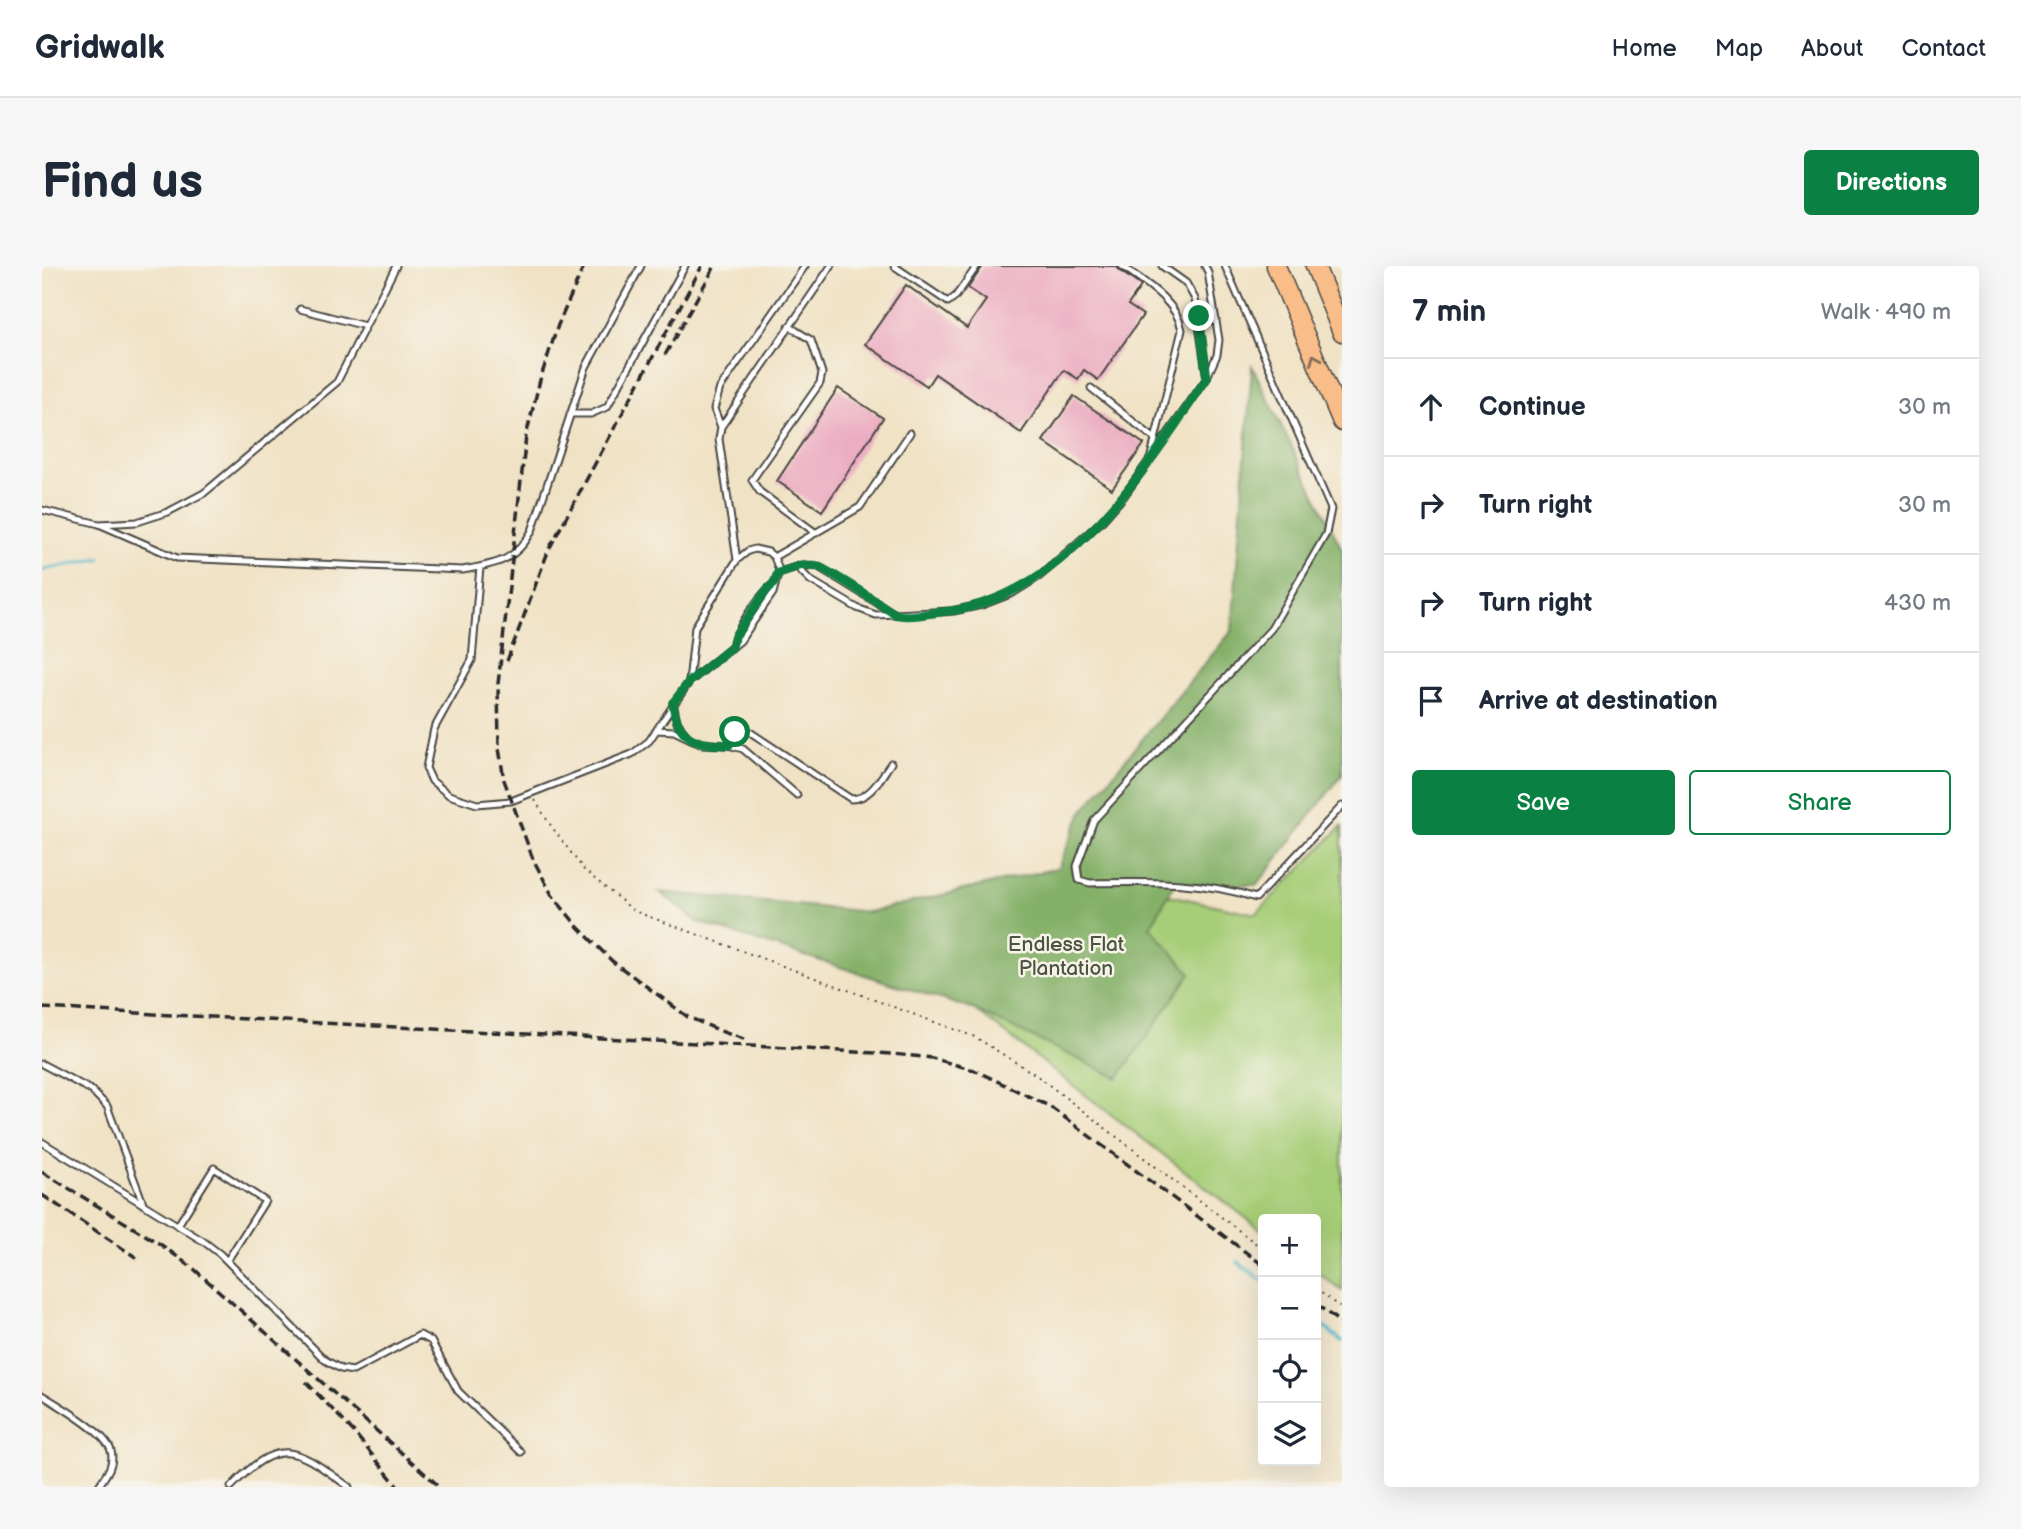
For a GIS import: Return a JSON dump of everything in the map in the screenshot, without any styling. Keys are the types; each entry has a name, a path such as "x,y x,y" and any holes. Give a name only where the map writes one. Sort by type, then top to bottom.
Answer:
{"highway":[{"path":"1276,266 1342,422"},
{"path":"1315,266 1342,332"}],"lane":[{"path":"99,524 137,522 168,512 204,493 337,382 396,266"},
{"path":"42,510 99,524 177,558 463,570 497,563 523,548 532,531 586,367 641,266"},
{"path":"570,414 591,414 607,407 685,266"},
{"path":"721,427 714,409 720,388 805,266"},
{"path":"737,560 719,439 721,427 831,266"},
{"path":"894,266 948,302 956,296 977,266"},
{"path":"1122,266 1169,304 1180,318 1182,330 1149,462"},
{"path":"1162,266 1186,283 1195,299 1207,378"},
{"path":"797,567 810,580 857,608 877,615 953,611 982,605 1013,593 1040,576 1102,521 1124,496 1207,378 1217,355 1219,340 1205,266"},
{"path":"1225,266 1331,509 1326,534 1271,629 1094,820 1077,866 1079,880 1090,883 1160,881 1227,888 1256,898 1342,806"},
{"path":"300,309 365,326"},
{"path":"789,326 811,340 822,373 820,383 752,480 760,492 816,533"},
{"path":"1091,388 1155,439"},
{"path":"774,557 860,508 910,433"},
{"path":"480,567 472,660 435,729 426,768 432,781 449,795 477,804 511,801 632,754 649,741 689,682 740,641 773,593 778,563 762,549 748,551 737,560 695,627 689,682"},
{"path":"778,573 808,565 820,567 898,615"},
{"path":"673,703 677,722 687,736"},
{"path":"657,730 674,731 701,744 729,745 743,749 797,795"},
{"path":"729,745 735,732 750,732 851,799 867,794 891,762"},
{"path":"42,1064 91,1090 107,1106 143,1203"},
{"path":"42,1142 178,1225 227,1261 325,1360 341,1369 353,1371 420,1335 431,1341 458,1391 521,1452"},
{"path":"178,1225 214,1168 265,1200 227,1261"},
{"path":"42,1395 100,1434 111,1449 112,1465 98,1487"},
{"path":"231,1487 269,1455 280,1451 296,1453 349,1487"}],"path":[{"path":"531,793 549,823 584,870 634,911 975,1037 1036,1075 1258,1245"},
{"path":"1321,1293 1342,1309"}],"green space":[{"name":"Endless Flat Plantation","path":"1252,366 1342,549 1342,775 1257,885 1174,885 1150,927 1191,973 1118,1078 975,1010 698,922 660,892 869,912 1058,868 1082,812 1232,631"},
{"path":"1342,826 1342,1291 1321,1275 1321,1214 1258,1214 1258,1227 975,1010 1118,1077 1149,927 1168,895 1256,914"}],"building":[{"path":"983,266 1117,266 1141,286 1128,305 1143,315 1098,380 1084,370 1078,379 1064,370 1021,433 935,374 927,386 865,344 906,285 967,328 986,300 968,288"},
{"path":"838,388 883,418 822,511 777,481"},
{"path":"1074,396 1144,444 1112,489 1043,441"}],"waterway":[{"path":"42,570 100,558"},
{"path":"1238,1262 1258,1277"},
{"path":"1321,1325 1342,1341"}],"railway":[{"path":"584,266 558,325 526,436 498,684 499,748 504,780 533,859 552,895 578,927 612,961 688,1017 747,1040"},
{"path":"507,661 549,549 702,266"},
{"path":"665,355 715,266"},
{"path":"42,1008 932,1058 974,1070 1049,1106 1258,1261"},
{"path":"42,1172 160,1244 194,1269 440,1487"},
{"path":"42,1195 137,1258"},
{"path":"1321,1308 1342,1324"},
{"path":"306,1382 353,1431 398,1487"}],"route":[{"path":"735,732 729,745 701,744 681,729 673,703 689,682 732,647 735,636 774,583 778,573 802,565 820,567 898,615 953,611 982,605 1013,593 1040,576 1102,521 1163,443 1207,378 1199,316"}]}
